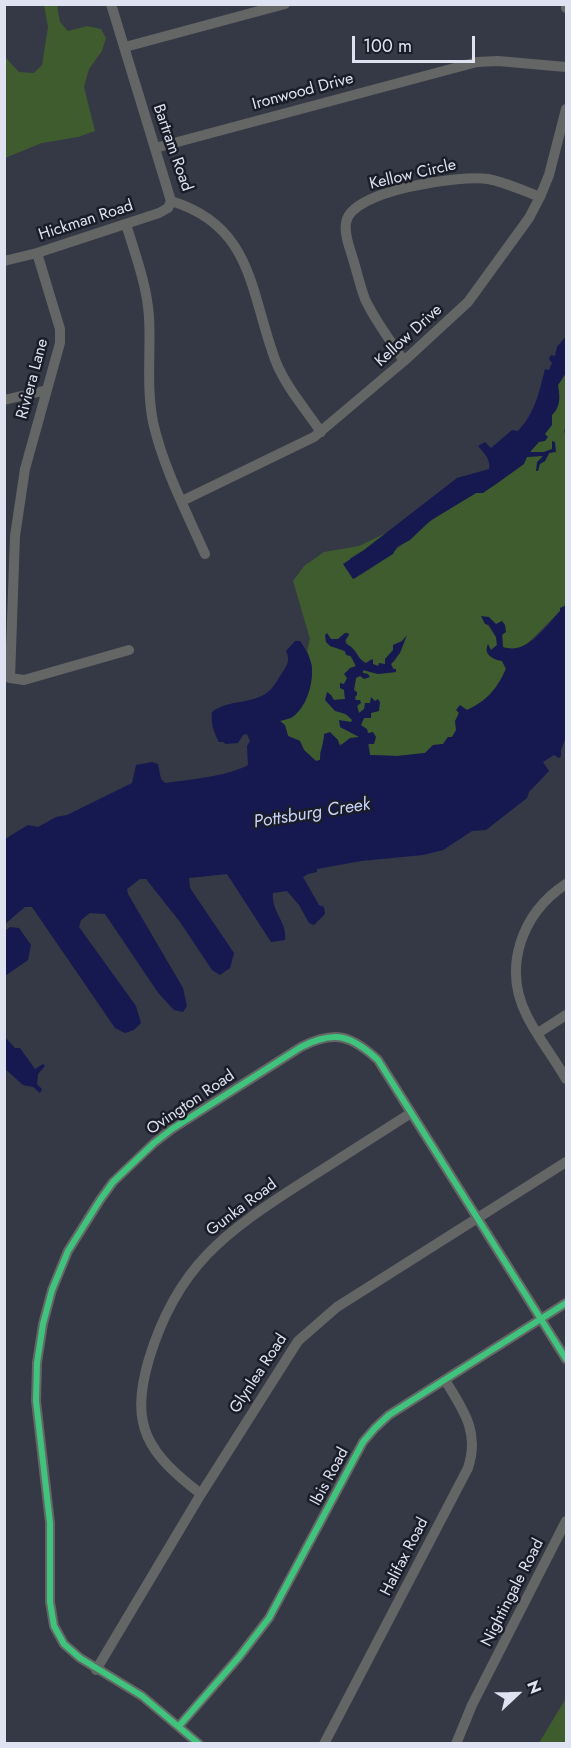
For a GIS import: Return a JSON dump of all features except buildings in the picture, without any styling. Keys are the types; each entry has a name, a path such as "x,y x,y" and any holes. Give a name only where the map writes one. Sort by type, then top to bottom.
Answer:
{"street":[{"name":"Bartram Road","path":"111,4 171,201 200,213 214,223 238,249 277,365 285,381 321,432"},
{"path":"125,47 285,4"},
{"name":"Ironwood Drive","path":"154,148 477,62 498,61 567,67"},
{"name":"Kellow Drive","path":"182,501 298,446 321,432 404,362 468,302 529,218 540,197 549,174 567,109"},
{"name":"Kellow Circle","path":"404,362 365,298 347,238 345,224 348,215 368,199 419,185 469,178 491,180 540,197"},
{"name":"Hickman Road","path":"4,261 37,253 159,213 168,208 171,201"},
{"path":"126,224 148,306 148,379 153,423 171,478 205,554"},
{"name":"Riviera Lane","path":"37,253 60,329 60,343 25,469 15,536 10,678 24,680 129,650"},
{"path":"4,400 47,390"},
{"path":"567,884 543,904 523,932 518,949 516,975 518,990 527,1017 567,1079"},
{"path":"538,1033 567,1015"},
{"name":"Ovington Road","path":"96,1670 64,1644 54,1626 50,1602 50,1523 37,1429 36,1385 43,1324 52,1290 68,1251 100,1200 120,1175 154,1143 301,1047 321,1037 350,1040 364,1047 378,1060 567,1359"},
{"name":"Gunka Road","path":"201,1494 158,1456 145,1431 141,1414 141,1389 153,1347 160,1326 178,1291 204,1257 236,1227 411,1113"},
{"name":"Glynlea Road","path":"96,1670 284,1359 310,1329 337,1307 567,1162"},
{"name":"Ibis Road","path":"179,1726 270,1618 363,1442 375,1428 389,1416 567,1303"},
{"name":"Halifax Road","path":"324,1743 468,1468 472,1456 473,1441 470,1426 445,1380"},
{"name":"Nightingale Road","path":"456,1743 472,1705 567,1521"},
{"path":"96,1670 142,1696 199,1743"}],"green space":[{"path":"44,5 57,5 60,22 68,31 87,26 101,29 106,38 102,51 89,69 84,87 95,131 78,137 42,143 5,158 5,57 19,72 34,73 42,65 48,27"},
{"path":"566,373 564,433 566,432 566,605 525,646 514,650 503,647 502,634 496,624 484,620 496,637 497,645 491,650 487,646 494,659 502,661 506,668 495,688 480,703 467,710 459,706 457,730 452,737 448,737 443,744 433,745 425,753 397,756 370,755 368,734 361,725 364,718 371,713 375,701 359,713 354,690 356,677 363,674 363,670 378,674 396,672 391,664 395,661 403,641 385,659 385,664 378,666 373,664 371,659 366,663 358,658 349,647 345,633 338,639 331,639 330,646 346,653 356,667 344,684 340,684 344,689 345,699 334,700 332,698 328,702 353,720 345,722 359,737 342,744 324,746 320,752 320,760 316,761 304,750 300,741 288,736 285,726 280,721 291,718 305,702 312,666 307,651 310,639 293,581 304,566 324,552 359,546 388,532 350,558 354,579 383,560 439,515 476,493 496,485 527,457 541,455 543,456 540,464 545,461 552,449 544,452 530,452 544,434 556,411 558,385"},
{"path":"566,1698 566,1743 539,1743"}],"water":[{"path":"566,336 566,373 558,385 558,405 552,415 552,425 545,434 548,437 545,441 539,442 530,452 544,452 552,449 552,441 555,442 556,452 549,453 545,461 540,464 538,471 536,471 537,462 543,456 527,457 524,464 513,472 483,493 476,493 430,521 410,540 397,547 393,554 353,579 343,564 457,478 489,469 488,459 478,446 485,442 491,448 512,430 518,431 524,424 536,402 545,369 549,370 552,363 549,359 551,355 555,356 557,347"},
{"name":"Pottsburg Creek","path":"566,605 566,737 561,756 559,758 554,755 543,762 549,771 529,792 527,798 486,830 472,831 443,850 423,855 361,861 317,869 317,872 303,877 319,905 324,907 325,914 314,925 309,923 299,905 287,891 273,893 274,906 284,928 285,940 271,942 227,874 189,878 190,888 234,953 230,968 220,975 212,970 180,922 146,879 140,879 127,889 183,988 187,1006 183,1012 174,1010 159,994 105,914 90,913 81,920 79,927 136,1006 141,1023 134,1030 125,1033 115,1028 32,907 25,907 5,924 5,839 28,825 38,827 132,783 136,765 152,762 158,764 161,779 165,783 219,775 248,765 247,746 250,741 247,734 243,735 238,743 219,742 213,727 212,712 225,705 256,698 269,691 286,667 288,658 286,651 295,641 300,641 309,657 312,669 311,682 301,709 293,716 280,721 285,725 288,736 300,741 304,750 316,761 320,760 324,734 330,732 338,740 340,746 350,738 359,737 340,727 339,720 351,722 352,720 346,714 335,711 325,700 327,692 334,700 345,699 340,683 344,684 347,678 344,674 356,666 351,656 346,655 345,651 330,646 326,642 325,635 327,633 331,639 338,639 348,633 346,644 353,648 363,661 366,663 373,659 373,664 378,666 379,663 385,664 385,659 393,650 393,645 402,641 407,635 400,653 391,664 396,672 378,674 363,670 363,673 370,677 356,678 355,700 360,700 361,703 357,706 359,713 364,709 365,703 370,703 371,697 380,702 379,711 371,713 371,718 364,718 361,725 367,729 368,733 373,732 376,737 374,744 368,744 370,755 397,756 425,753 433,745 443,744 448,737 452,737 456,730 455,721 459,713 456,710 460,705 467,710 486,698 499,683 506,669 502,661 488,654 488,644 491,650 497,645 496,637 481,616 489,617 496,624 502,621 505,625 506,632 502,635 503,647 520,647 542,632 560,608"},
{"path":"10,927 19,928 31,945 28,960 5,976 5,931"},
{"path":"4,1036 15,1048 20,1048 35,1069 43,1064 45,1066 38,1074 37,1084 42,1089 40,1093 33,1087 23,1085 5,1069"}],"cycle path":[{"path":"199,1744 142,1696 80,1658 64,1644 54,1626 50,1602 50,1523 36,1401 37,1363 43,1324 52,1290 68,1251 113,1182 172,1129 301,1047 324,1038 351,1040 378,1060 566,1359"},
{"path":"179,1726 239,1657 269,1618 363,1442 375,1428 389,1415 566,1303"}]}
